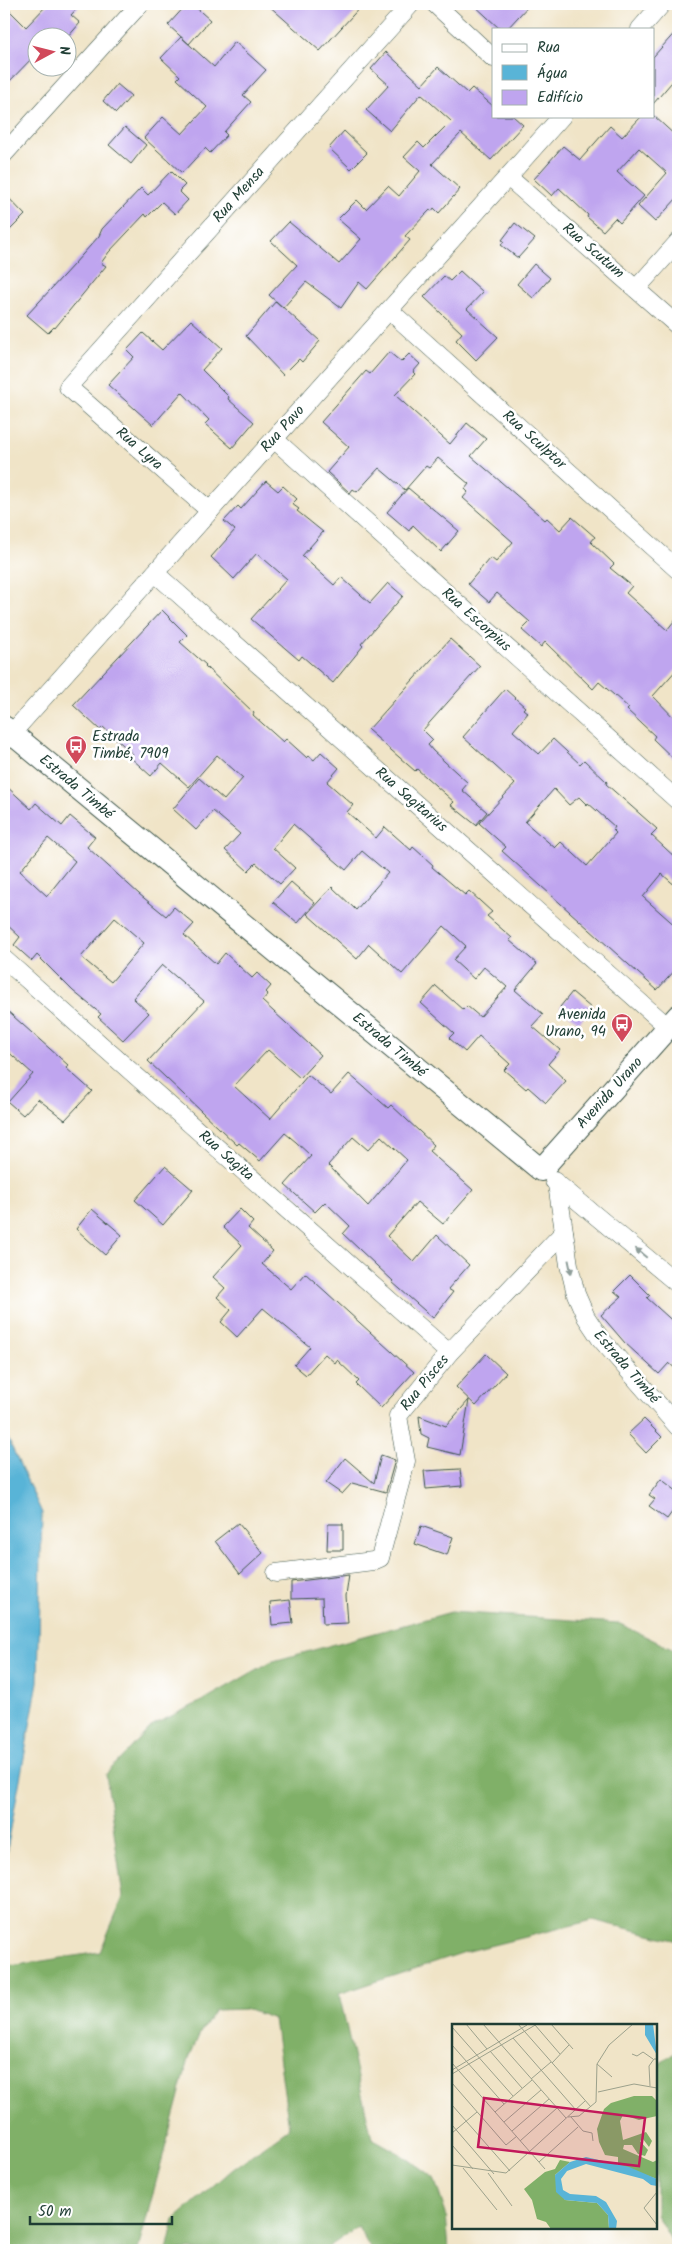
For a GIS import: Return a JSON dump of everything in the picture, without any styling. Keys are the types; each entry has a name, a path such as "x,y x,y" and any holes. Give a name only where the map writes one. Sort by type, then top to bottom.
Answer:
{"street":[{"path":"4,154 140,4"},
{"name":"Rua Mensa","path":"68,387 411,4"},
{"path":"435,4 492,57"},
{"path":"641,28 662,4"},
{"name":"Rua Pavo","path":"6,734 155,573 559,118"},
{"name":"Rua Scutum","path":"508,177 678,326"},
{"path":"636,289 678,242"},
{"name":"Rua Sculptor","path":"389,310 678,570"},
{"name":"Rua Lyra","path":"68,387 210,511"},
{"name":"Rua Escorpius","path":"274,439 678,801"},
{"name":"Rua Sagitarius","path":"155,573 673,1021"},
{"name":"Estrada Timbé","path":"6,734 549,1177 564,1232 569,1266 576,1294 586,1317 600,1338 678,1427"},
{"name":"Rua Sagita","path":"4,959 449,1353"},
{"name":"Avenida Urano","path":"549,1177 673,1021"},
{"path":"549,1177 678,1284"},
{"name":"Rua Pisces","path":"276,1573 372,1562 380,1558 406,1461 398,1416 449,1353 564,1232"}],"green space":[{"path":"451,1612 618,1623 678,1652 678,1941 593,1920 465,1952 339,1994 372,2138 404,2156 434,2178 446,2214 449,2250 371,2250 358,2227 324,2250 167,2250 174,2220 231,2170 289,2128 274,2019 246,2009 215,2010 200,2033 189,2058 138,2250 4,2250 4,1967 100,1952 123,1897 106,1774 153,1725 202,1701 270,1662"},
{"path":"678,2048 678,2250 657,2216 657,2067"}],"water":[{"path":"4,1430 42,1513 38,1682 4,1866"}],"building":[{"path":"48,4 81,4 71,15 80,23 76,28 28,28 28,62 4,87 4,5 26,27"},
{"path":"187,4 192,4 210,20 189,44 168,25"},
{"path":"267,4 363,4 320,51"},
{"path":"473,4 530,4 508,28 499,28"},
{"path":"678,29 678,75 654,103 654,56"},
{"path":"181,37 214,67 235,42 266,70 243,95 251,102 224,132 227,135 210,153 205,148 182,173 144,138 163,117 182,134 207,107 177,79 180,76 161,58"},
{"path":"386,52 422,85 438,67 467,93 472,88 492,105 492,118 515,118 523,125 491,160 461,133 432,164 460,189 439,213 434,208 432,211 430,210 405,236 410,240 367,289 359,282 341,308 306,282 283,308 269,295 297,265 271,241 289,222 339,264 361,239 338,219 357,200 366,209 388,186 399,196 420,171 404,157 418,142 424,148 451,121 421,94 390,131 366,110 389,85 371,69"},
{"path":"117,84 131,96 116,113 103,101"},
{"path":"654,116 678,138 678,197 655,222 638,206 667,173 639,148 617,172 644,196 620,223 615,218 603,231 559,188 552,196 534,179 563,146 580,160 610,126 622,137 640,118 654,118"},
{"path":"125,127 146,145 131,164 109,145"},
{"path":"344,131 367,153 351,169 329,148"},
{"path":"171,171 185,185 179,191 188,200 175,214 162,202 147,217 145,214 109,252 101,263 106,266 55,328 48,333 27,315 99,236 102,229 141,188 148,195"},
{"path":"4,193 25,215 4,236"},
{"path":"515,223 535,239 518,258 501,245 504,241 502,240"},
{"path":"534,264 550,278 533,298 517,284"},
{"path":"460,271 483,292 467,309 498,337 476,360 456,340 462,333 424,297 444,276 450,281"},
{"path":"276,301 320,341 302,362 299,359 283,375 246,336"},
{"path":"191,320 222,348 202,370 229,397 228,399 254,422 232,448 205,424 209,420 182,392 153,425 108,385 134,357 127,350 143,333 162,350"},
{"path":"389,352 401,362 409,354 420,364 413,372 415,374 395,395 450,444 467,423 486,439 471,456 545,520 547,518 560,530 572,517 595,537 591,542 614,564 610,568 632,586 626,593 667,630 678,616 678,668 653,696 678,722 678,763 653,739 655,736 627,710 629,708 599,682 593,689 545,642 541,647 522,630 530,622 497,593 489,602 468,584 489,559 491,558 496,562 513,542 463,498 468,492 465,489 469,484 438,458 429,468 426,466 405,490 379,468 357,492 353,489 350,493 327,472 349,447 321,422 366,371 370,374"},
{"path":"266,481 278,491 283,486 297,499 292,504 299,509 297,511 323,532 302,556 334,585 341,577 370,603 388,583 403,596 361,644 363,646 333,683 302,656 299,660 251,619 287,579 257,553 234,579 211,557 235,530 224,521 238,506 241,509"},
{"path":"408,488 459,531 441,552 413,525 409,531 387,512"},
{"path":"162,610 187,635 180,642 206,665 254,713 253,715 283,742 286,739 307,758 309,756 314,760 321,752 339,768 327,782 353,805 347,812 376,838 385,827 411,850 413,847 433,865 432,867 465,895 469,891 492,912 487,916 512,938 509,940 537,964 515,990 543,1014 532,1026 560,1050 548,1064 566,1081 546,1103 504,1070 510,1064 479,1036 465,1052 449,1038 454,1033 421,1003 436,986 463,1010 467,1006 480,1017 507,987 484,967 474,979 453,960 466,946 444,926 402,974 369,944 357,959 307,914 332,887 356,910 388,873 362,851 346,870 293,824 273,848 295,868 280,884 256,863 248,871 225,850 240,834 213,811 196,830 173,809 199,778 224,800 243,778 217,755 189,787 162,763 151,776 130,757 133,754 103,727 100,730 73,705"},
{"path":"450,639 480,666 423,730 433,740 428,745 433,751 468,783 462,790 487,812 476,825 451,805 454,802 417,769 415,771 368,730"},
{"path":"505,689 525,707 523,709 528,713 513,731 539,754 553,739 580,764 584,760 607,782 606,784 657,829 651,835 678,860 678,888 662,874 643,897 678,928 678,967 657,990 502,851 506,847 479,823 515,784 463,737","holes":["554,789 569,805 579,797 615,827 613,830 616,833 587,866 561,842 555,848 525,822"]},
{"path":"4,784 31,809 36,803 62,826 70,816 95,837 87,847 166,916 174,907 194,924 184,935 216,964 225,953 252,978 257,973 271,986 266,992 268,994 262,1001 321,1055 300,1078 268,1050 234,1086 270,1119 308,1075 331,1094 349,1074 388,1108 391,1105 434,1145 429,1151 473,1190 443,1224 417,1202 387,1236 414,1262 437,1235 469,1265 448,1289 453,1292 433,1318 392,1282 343,1234 350,1226 325,1202 315,1212 285,1185 311,1156 296,1142 285,1133 260,1161 239,1143 237,1145 148,1061 204,1001 162,965 133,998 149,1013 123,1040 98,1017 101,1014 73,991 37,955 32,961 14,945 20,937 4,922","holes":["48,838 75,861 47,896 20,871","115,918 144,943 111,982 81,957","381,1136 407,1160 368,1206 328,1165 353,1137 368,1150"]},
{"path":"291,882 315,903 298,923 273,902"},
{"path":"572,992 591,1008 579,1023 560,1007"},
{"path":"4,1008 68,1065 66,1068 92,1091 65,1120 38,1099 23,1115 8,1102 33,1074 4,1048"},
{"path":"165,1166 193,1190 163,1225 135,1200"},
{"path":"92,1209 122,1235 105,1255 76,1229"},
{"path":"240,1209 253,1222 248,1228 273,1251 262,1264 291,1289 305,1273 414,1372 381,1408 356,1384 359,1381 337,1360 335,1363 325,1354 306,1375 294,1365 310,1347 263,1308 237,1337 221,1322 231,1310 217,1297 225,1288 213,1277 242,1245 223,1227"},
{"path":"630,1275 650,1295 647,1298 678,1326 678,1371 669,1363 659,1374 625,1343 601,1315 621,1297 614,1291"},
{"path":"486,1354 506,1373 476,1406 456,1387"},
{"path":"469,1400 460,1455 427,1447 429,1438 421,1434 419,1416 446,1426"},
{"path":"644,1419 662,1437 646,1453 628,1434"},
{"path":"381,1455 395,1460 386,1492 352,1483 342,1494 326,1483 345,1458 374,1483"},
{"path":"460,1469 462,1486 426,1489 424,1471"},
{"path":"661,1479 678,1492 678,1504 667,1519 649,1506 655,1499 649,1495"},
{"path":"238,1523 263,1553 240,1574 215,1541"},
{"path":"328,1524 343,1524 343,1550 327,1550"},
{"path":"421,1526 453,1537 447,1555 415,1544"},
{"path":"349,1575 346,1596 348,1623 323,1624 322,1598 291,1599 291,1582"},
{"path":"290,1600 293,1623 272,1625 270,1602"}],"place":[{"name":"Estrada Timbé, 7909","path":"76,765"},
{"name":"Avenida Urano, 94","path":"622,1043"}]}
